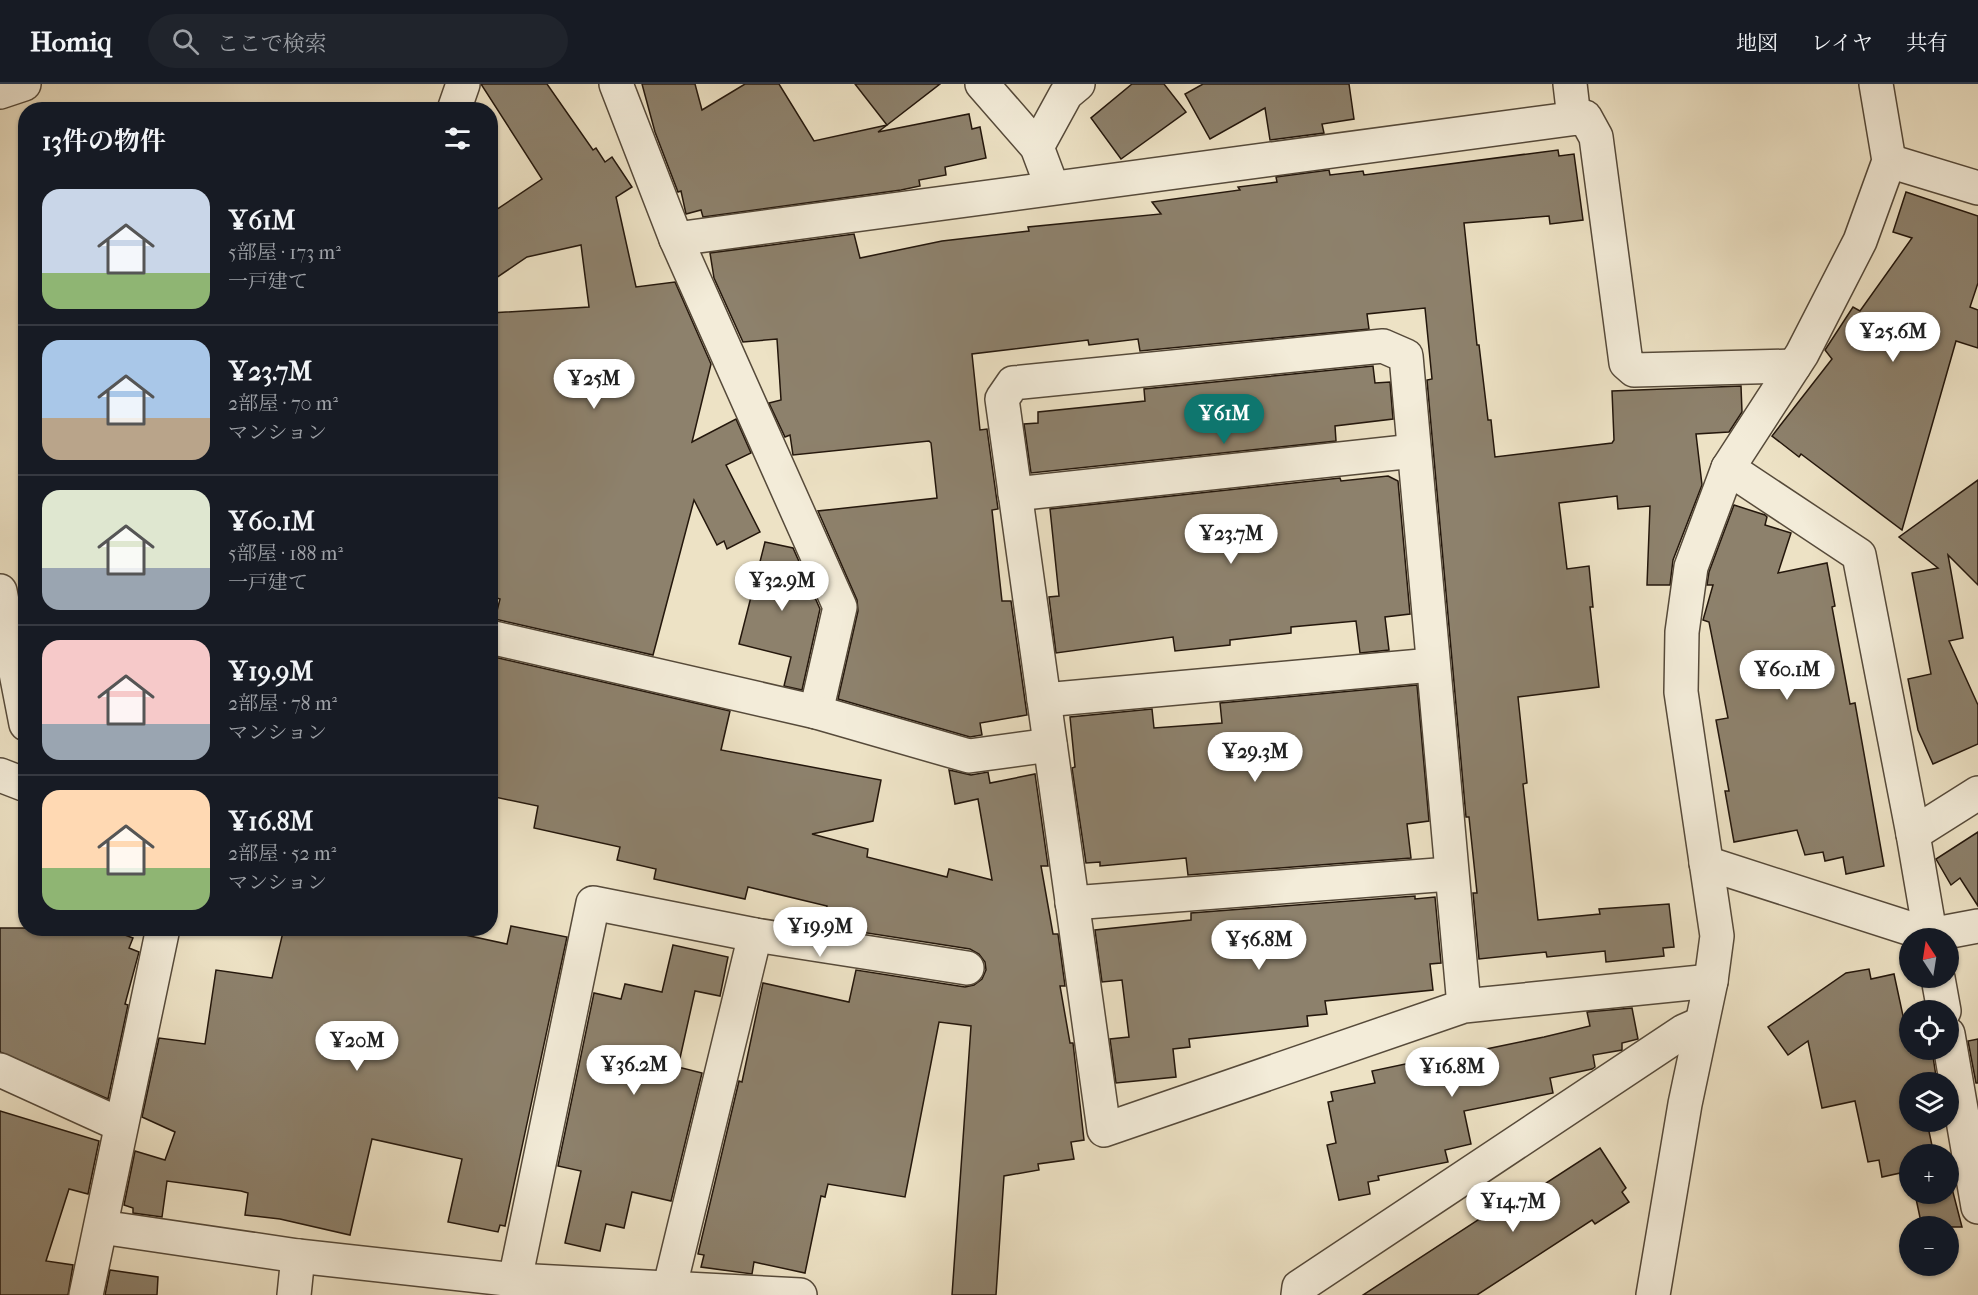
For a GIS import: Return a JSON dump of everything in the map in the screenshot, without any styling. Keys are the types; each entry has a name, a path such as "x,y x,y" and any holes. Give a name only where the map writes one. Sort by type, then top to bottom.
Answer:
{"street":[{"path":"0,92 24,84"},
{"path":"457,102 463,84"},
{"path":"616,84 676,239 840,607 816,712"},
{"path":"982,84 1037,147 1052,187"},
{"path":"1037,147 1065,94 1078,84"},
{"path":"1570,84 1574,118"},
{"path":"1653,1295 1700,1024 1711,981 1717,936 1681,692 1682,633 1691,567 1728,468 1794,366 1860,241 1889,160 1876,84"},
{"path":"676,239 1585,117 1596,137 1626,363 1634,370 1794,366"},
{"path":"1889,160 1978,188"},
{"path":"1464,1006 1450,874 1406,356 1383,346 1013,383 1002,399 1104,1130 1464,1006 1711,981"},
{"path":"1015,494 1414,451"},
{"path":"1728,468 1859,555 1929,928"},
{"path":"0,591 18,683"},
{"path":"498,640 816,712 969,756 1050,746"},
{"path":"1044,700 1432,665"},
{"path":"0,775 18,782"},
{"path":"1913,834 1978,793"},
{"path":"1706,863 1904,928"},
{"path":"1072,903 1450,874"},
{"path":"515,1280 593,903 755,935 967,968"},
{"path":"1959,930 1978,926"},
{"path":"669,1290 755,935"},
{"path":"86,1295 160,942"},
{"path":"1298,1295 1299,1287 1684,1031 1700,1024"},
{"path":"1954,1060 1973,1141 1978,1207"},
{"path":"0,1070 121,1125"},
{"path":"101,1227 298,1256 515,1280 669,1290 800,1295"},
{"path":"294,1295 298,1256"}],"building":[{"path":"481,84 547,84 593,150 596,148 605,162 612,157 632,187 616,197 636,287 675,282 711,364 692,442 736,419 751,453 726,465 760,532 727,549 724,541 717,545 694,500 653,655 498,620 500,599 498,598 498,313 589,307 581,245 527,257 498,277 498,209 542,179 498,110 498,102 493,102"},
{"path":"642,84 695,84 702,110 745,84 779,84 814,141 887,125 855,84 940,84 878,132 969,114 972,129 980,127 986,158 945,167 946,175 919,180 920,186 901,190 703,217 701,210 686,214 681,191 678,192 655,132"},
{"path":"1132,84 1164,84 1186,112 1121,159 1091,118"},
{"path":"1203,84 1349,84 1354,119 1322,124 1324,133 1270,140 1265,108 1210,139 1185,94"},
{"path":"1558,150 1559,156 1574,154 1583,220 1550,224 1549,216 1464,223 1477,345 1479,345 1495,457 1612,443 1614,440 1612,391 1741,386 1742,412 1729,432 1696,434 1702,485 1673,560 1670,585 1647,585 1650,506 1618,509 1617,496 1559,503 1567,569 1589,566 1593,607 1590,607 1599,687 1518,697 1527,783 1523,784 1538,920 1600,914 1599,909 1669,904 1674,947 1663,948 1664,956 1606,962 1605,951 1547,957 1546,952 1479,959 1473,893 1477,893 1469,817 1466,817 1427,380 1432,379 1425,308 1367,314 1369,329 1140,351 1138,339 1089,345 1088,340 972,354 980,430 987,429 998,509 992,510 1002,601 1011,601 1027,715 980,723 982,735 970,737 838,699 858,611 857,600 818,511 937,498 931,443 929,441 793,455 790,435 785,437 769,403 781,400 777,339 743,342 714,278 710,253 854,234 860,258 942,241 1029,231 1028,227 1161,214 1152,202 1240,190 1238,187 1277,182 1276,177 1329,170 1330,175 1363,171 1364,175"},
{"path":"1906,192 1978,216 1978,283 1970,307 1978,310 1978,348 1956,341 1902,530 1801,454 1799,457 1772,436 1832,359 1825,350 1853,307 1860,311 1912,238 1893,232"},
{"path":"1373,366 1375,383 1390,382 1393,419 1335,426 1336,441 1031,473 1024,424 1038,423 1038,412 1145,401 1144,389"},
{"path":"1388,476 1398,481 1410,614 1385,617 1389,650 1360,653 1356,621 1291,627 1291,633 1230,640 1230,645 1175,651 1173,637 1056,653 1049,597 1059,596 1050,509 1340,478 1341,481"},
{"path":"1978,480 1978,585 1948,555 1963,638 1949,641 1978,705 1978,744 1933,764 1918,730 1908,679 1931,674 1912,573 1938,568 1899,537"},
{"path":"1734,505 1765,515 1767,517 1765,525 1791,533 1778,573 1827,563 1835,606 1832,607 1850,704 1855,703 1884,866 1846,874 1843,857 1825,861 1823,852 1805,855 1797,830 1734,842 1725,791 1729,791 1716,720 1728,718 1709,622 1703,620 1713,585 1707,585 1709,572"},
{"path":"765,542 793,548 820,609 802,690 784,686 791,657 739,644"},
{"path":"498,658 730,711 721,750 881,780 873,821 812,834 868,849 867,857 947,877 949,869 992,880 978,799 955,804 949,770 971,775 988,772 990,783 1035,774 1048,866 1041,866 1053,934 1058,934 1065,986 1060,986 1070,1043 1073,1043 1084,1140 1071,1142 1074,1159 1038,1164 1039,1170 1004,1176 996,1295 952,1295 971,1026 939,1022 905,1197 828,1184 825,1197 821,1196 805,1273 754,1262 752,1274 701,1267 704,1255 698,1254 739,1081 742,1082 763,983 849,1002 856,970 965,987 974,985 982,979 986,970 985,962 979,954 970,949 822,926 827,906 748,887 745,899 654,879 656,869 617,860 620,847 534,828 538,806 498,798"},
{"path":"1417,685 1429,821 1407,824 1411,858 1188,875 1186,858 1100,866 1100,862 1086,863 1072,768 1075,767 1070,717 1152,709 1154,728 1222,723 1220,703"},
{"path":"1978,832 1978,906 1960,878 1951,885 1936,859"},
{"path":"1415,896 1415,899 1435,897 1441,963 1430,964 1433,990 1325,1001 1327,1014 1307,1016 1308,1026 1189,1039 1190,1047 1173,1049 1176,1077 1116,1083 1110,1039 1129,1037 1122,980 1102,982 1095,930 1191,920 1191,913"},
{"path":"511,926 567,937 505,1226 500,1225 498,1232 448,1222 462,1159 372,1139 350,1235 280,1219 245,1215 248,1193 167,1181 162,1217 133,1213 133,1208 124,1205 135,1151 165,1160 175,1132 142,1117 159,1038 205,1044 216,970 272,978 282,936 470,936 507,944"},
{"path":"0,928 18,928 18,936 128,936 133,938 129,948 139,952 125,1004 128,1005 108,1099 0,1052"},
{"path":"673,945 728,957 720,996 695,991 678,1067 702,1073 671,1201 632,1192 624,1228 606,1224 600,1251 565,1243 581,1171 558,1166 594,993 621,999 625,984 662,992"},
{"path":"1869,969 1871,979 1894,974 1900,1000 1899,1060 1934,1060 1935,1072 1899,1072 1899,1132 1929,1132 1932,1144 1899,1144 1899,1173 1882,1177 1879,1160 1868,1162 1855,1101 1822,1108 1808,1041 1788,1055 1768,1027 1846,973"},
{"path":"1632,1008 1638,1039 1622,1043 1622,1050 1593,1055 1595,1067 1592,1069 1550,1078 1553,1093 1464,1111 1471,1144 1445,1150 1448,1162 1378,1176 1379,1180 1368,1182 1370,1194 1339,1200 1327,1145 1336,1143 1328,1102 1333,1101 1331,1092 1375,1083 1372,1071 1415,1062 1414,1059 1456,1050 1457,1055 1544,1037 1590,1026 1587,1012"},
{"path":"1978,1039 1978,1083 1976,1083 1968,1041"},
{"path":"0,1111 99,1141 88,1194 69,1189 46,1261 73,1265 68,1295 0,1295"},
{"path":"1600,1148 1626,1188 1622,1192 1629,1202 1595,1224 1592,1220 1477,1295 1363,1295 1533,1184 1537,1189"},
{"path":"1917,1204 1956,1204 1962,1227 1959,1227 1959,1216 1920,1216"},
{"path":"110,1270 158,1277 157,1295 105,1295"}]}
